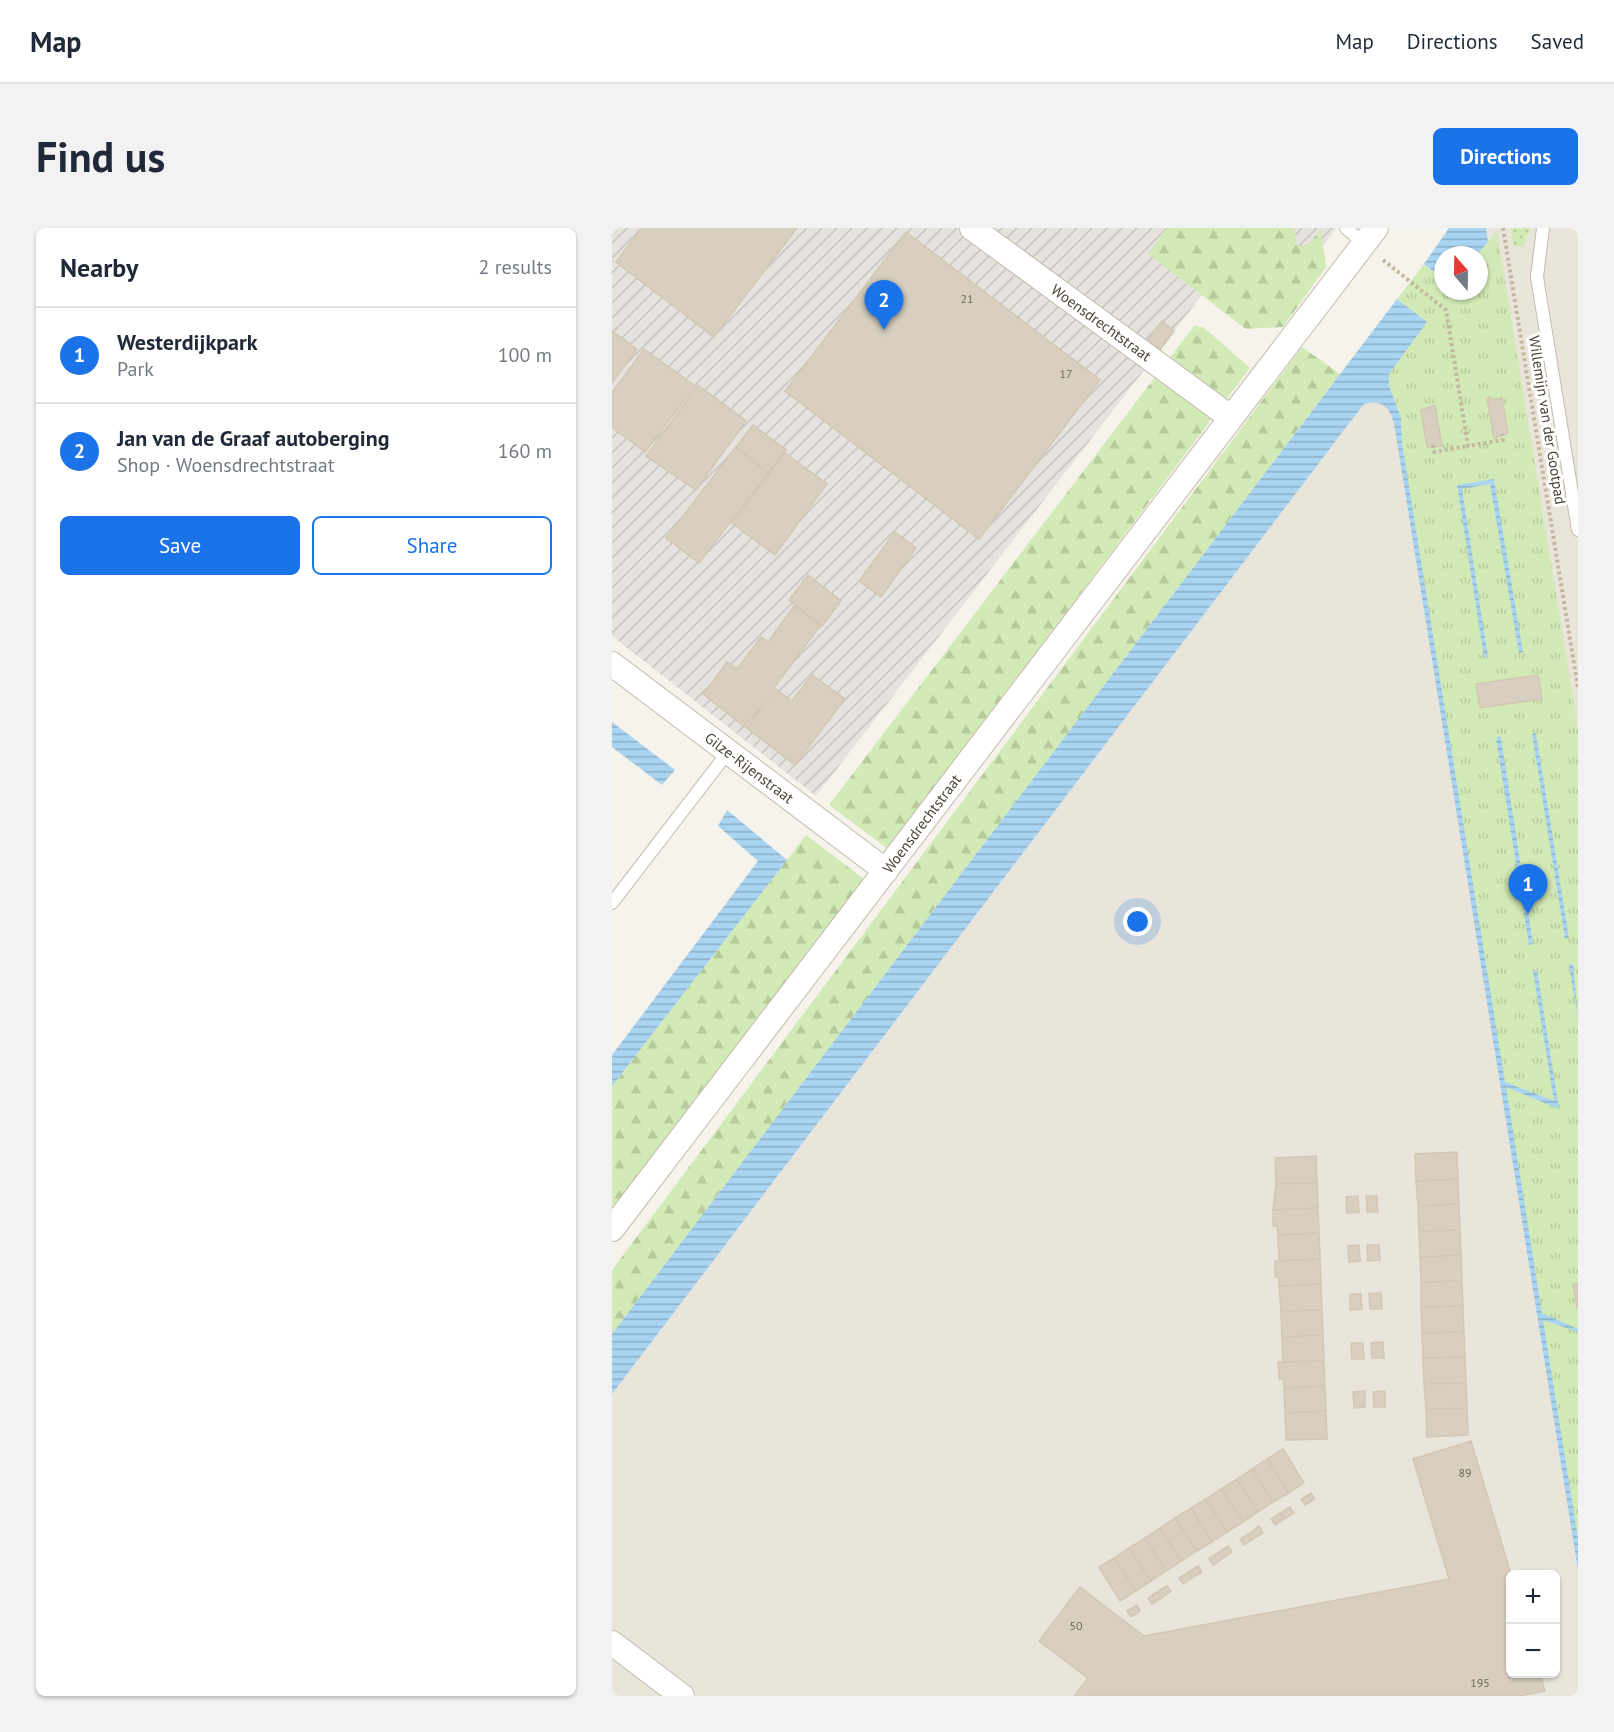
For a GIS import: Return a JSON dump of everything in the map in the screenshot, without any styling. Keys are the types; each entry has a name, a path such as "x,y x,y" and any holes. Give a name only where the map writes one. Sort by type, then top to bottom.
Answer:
{"street":[{"name":"Woensdrechtstraat","path":"972,228 1230,417"},
{"name":"Woensdrechtstraat","path":"612,1229 1370,236"},
{"name":"Gilze-Rijenstraat","path":"612,664 886,872"},
{"path":"612,1643 682,1696"}],"lane":[{"path":"1346,228 1370,236"},
{"path":"1543,228 1537,277 1578,530"},
{"path":"612,903 728,752"}],"path":[{"name":"Willemijn van der Gootpad","path":"1503,228 1578,688"},
{"path":"1370,236 1446,310 1468,446"},
{"path":"1433,445 1434,452 1503,440 1502,434"}],"shaded area":[{"path":"612,228 1336,228 1285,303 1232,256 816,796 612,636"},
{"path":"1476,228 1578,228 1578,1696 612,1696 612,1366 1434,282 1434,300 1488,300 1488,246 1462,246"}],"green space":[{"path":"1167,228 1294,228 1297,246 1309,244 1321,229 1326,267 1283,327 1246,329 1148,254"},
{"path":"1511,228 1530,228 1524,246 1514,247"},
{"path":"1497,231 1578,729 1578,1538 1402,443 1401,418 1389,386 1389,374 1426,322 1397,299 1424,264 1434,272 1434,300 1488,300 1488,246 1484,246"},
{"path":"1194,326 1203,327 1250,368 888,849 829,805"},
{"path":"1302,347 1340,374 612,1334 612,1270"},
{"path":"806,835 864,879 612,1216 612,1086"}],"water":[{"path":"1449,228 1486,228 1488,242 1485,246 1436,246"},
{"path":"1434,250 1434,272 1424,264"},
{"path":"1397,299 1427,322 1389,374 1389,386 1401,418 1402,443 1505,1082 1554,1101 1533,971 1537,970 1559,1109 1506,1087 1542,1313 1578,1329 1578,1332 1543,1320 1578,1538 1578,1570 1395,429 1389,411 1377,403 1364,404 1347,426 612,1394 612,1334"},
{"path":"1494,479 1523,652 1519,653 1490,484 1462,489 1488,657 1484,657 1457,485"},
{"path":"612,722 675,770 662,785 612,747"},
{"path":"1536,733 1569,938 1565,939 1532,734"},
{"path":"1499,736 1533,944 1529,945 1496,739"},
{"path":"727,810 787,860 612,1086 612,1055 758,861 718,826"},
{"path":"1573,964 1578,1018 1569,965"}],"building":[{"path":"642,228 797,228 714,337 616,262"},
{"path":"906,232 1100,380 979,539 785,391"},
{"path":"1162,321 1174,331 1160,350 1147,341"},
{"path":"612,331 637,349 612,383"},
{"path":"644,349 695,386 645,452 612,427 612,393"},
{"path":"698,385 746,421 696,490 646,456"},
{"path":"1490,397 1490,400 1502,398 1508,433 1494,438 1487,398"},
{"path":"1435,406 1442,446 1427,447 1421,410"},
{"path":"753,425 786,450 768,473 736,447"},
{"path":"736,447 768,473 699,563 666,538"},
{"path":"785,453 827,484 775,555 732,523"},
{"path":"895,532 916,548 881,597 859,581"},
{"path":"808,575 841,601 822,626 789,600"},
{"path":"794,606 820,626 745,727 703,694 727,662 737,669 761,637 768,642"},
{"path":"812,675 845,699 795,765 747,728 776,689 792,701"},
{"path":"1538,675 1542,699 1480,708 1476,684"},
{"path":"1457,1152 1458,1179 1416,1181 1415,1154"},
{"path":"1316,1156 1317,1183 1276,1184 1275,1158"},
{"path":"1458,1179 1459,1204 1418,1206 1416,1181"},
{"path":"1317,1183 1318,1208 1273,1210 1276,1184"},
{"path":"1358,1196 1359,1212 1347,1213 1346,1197"},
{"path":"1366,1196 1377,1196 1378,1212 1367,1212"},
{"path":"1459,1204 1460,1230 1419,1231 1418,1206"},
{"path":"1318,1208 1319,1233 1278,1235 1277,1226 1273,1226 1273,1210"},
{"path":"1460,1230 1461,1255 1420,1257 1419,1231"},
{"path":"1319,1233 1320,1259 1279,1261 1278,1235"},
{"path":"1359,1245 1360,1261 1349,1262 1348,1246"},
{"path":"1367,1245 1379,1245 1380,1260 1368,1261"},
{"path":"1461,1255 1462,1281 1421,1282 1420,1257"},
{"path":"1320,1259 1321,1284 1279,1286 1279,1277 1275,1277 1275,1261"},
{"path":"1462,1281 1463,1306 1421,1307 1421,1282"},
{"path":"1578,1283 1578,1308 1577,1308 1573,1284"},
{"path":"1321,1284 1322,1310 1281,1311 1279,1286"},
{"path":"1381,1293 1382,1309 1370,1309 1369,1294"},
{"path":"1350,1294 1361,1294 1362,1309 1350,1310"},
{"path":"1463,1306 1464,1332 1422,1333 1421,1307"},
{"path":"1322,1310 1323,1335 1282,1337 1281,1311"},
{"path":"1464,1332 1465,1357 1423,1358 1422,1333"},
{"path":"1323,1335 1324,1361 1283,1362 1282,1337"},
{"path":"1383,1342 1384,1358 1372,1358 1371,1343"},
{"path":"1351,1343 1363,1343 1364,1359 1352,1359"},
{"path":"1465,1357 1466,1383 1424,1384 1423,1358"},
{"path":"1324,1361 1325,1386 1284,1388 1283,1379 1279,1379 1278,1362"},
{"path":"1466,1383 1467,1408 1426,1409 1424,1384"},
{"path":"1325,1386 1326,1411 1285,1413 1284,1388"},
{"path":"1365,1391 1365,1407 1354,1408 1353,1392"},
{"path":"1385,1391 1385,1407 1374,1407 1373,1392"},
{"path":"1467,1408 1468,1435 1427,1437 1426,1409"},
{"path":"1326,1411 1327,1439 1286,1440 1285,1413"},
{"path":"1471,1441 1510,1570 1506,1570 1506,1678 1541,1678 1545,1691 1519,1696 1074,1696 1088,1678 1039,1641 1080,1587 1144,1636 1449,1579 1413,1459"},
{"path":"1283,1449 1304,1483 1289,1493 1267,1459"},
{"path":"1267,1459 1289,1493 1273,1502 1252,1469"},
{"path":"1252,1469 1273,1502 1258,1512 1237,1479"},
{"path":"1237,1479 1258,1512 1243,1522 1221,1489"},
{"path":"1221,1489 1243,1522 1227,1532 1206,1499"},
{"path":"1311,1493 1315,1499 1305,1505 1301,1499"},
{"path":"1206,1499 1227,1532 1212,1542 1191,1508"},
{"path":"1290,1507 1294,1513 1284,1519 1280,1513"},
{"path":"1191,1508 1212,1542 1197,1551 1175,1518"},
{"path":"1280,1513 1284,1519 1275,1525 1271,1519"},
{"path":"1175,1518 1197,1551 1181,1561 1160,1528"},
{"path":"1259,1526 1263,1533 1253,1539 1250,1533"},
{"path":"1160,1528 1181,1561 1166,1571 1145,1538"},
{"path":"1250,1533 1253,1539 1244,1545 1240,1539"},
{"path":"1145,1538 1166,1571 1151,1581 1129,1548"},
{"path":"1228,1546 1232,1552 1223,1558 1219,1552"},
{"path":"1129,1548 1151,1581 1136,1591 1114,1558"},
{"path":"1219,1552 1223,1558 1213,1565 1209,1558"},
{"path":"1114,1558 1136,1591 1120,1601 1099,1567"},
{"path":"1198,1566 1202,1572 1192,1578 1188,1572"},
{"path":"1188,1572 1192,1578 1183,1584 1179,1578"},
{"path":"1167,1586 1171,1591 1162,1598 1158,1591"},
{"path":"1158,1591 1162,1598 1152,1604 1148,1598"},
{"path":"1137,1605 1140,1611 1131,1617 1127,1611"}],"place":[{"name":"Jan van de Graaf autoberging","path":"884,330"},
{"name":"Westerdijkpark","path":"1528,914"}]}
